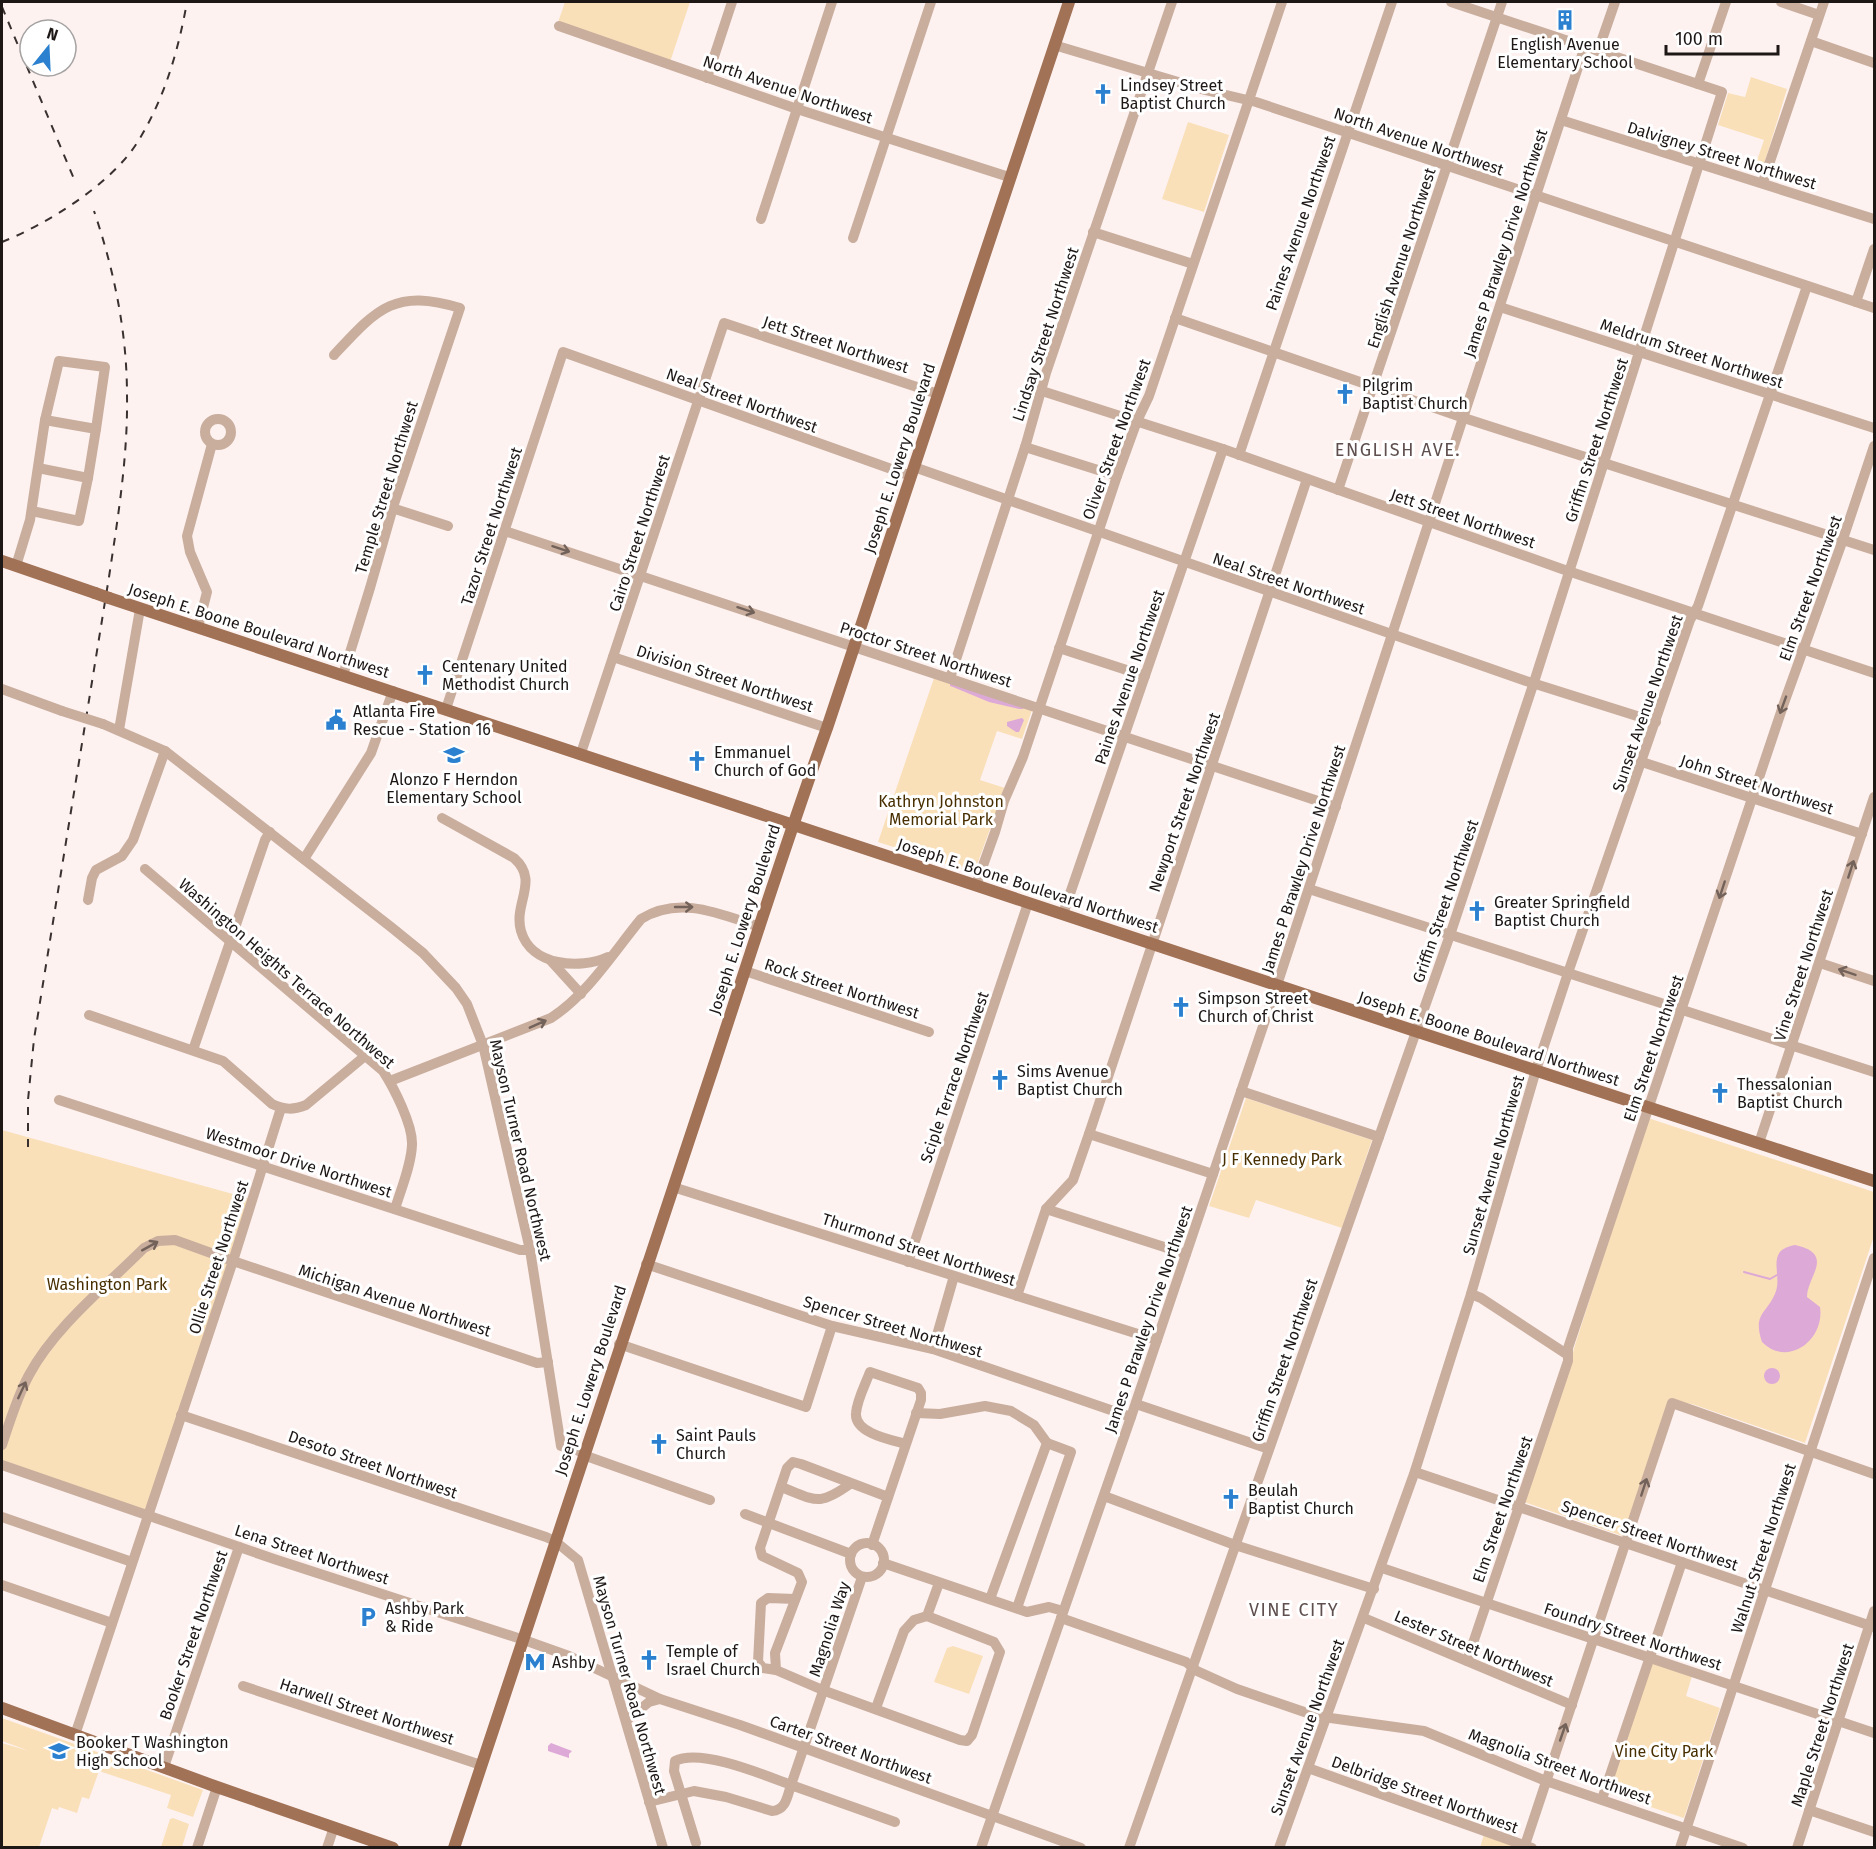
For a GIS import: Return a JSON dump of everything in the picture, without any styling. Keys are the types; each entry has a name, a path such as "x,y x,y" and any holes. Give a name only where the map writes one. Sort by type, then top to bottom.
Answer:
{"main road":[{"name":"Joseph E. Lowery Boulevard","path":"454,1848 524,1640 619,1344 1069,2"},
{"name":"Joseph E. Boone Boulevard Northwest","path":"2,561 140,609 446,708 1151,944 1875,1181"},
{"path":"2,1708 217,1787 393,1848"}],"street":[{"path":"707,78 732,2"},
{"path":"761,219 832,2"},
{"path":"853,238 931,2"},
{"name":"Lindsay Street Northwest","path":"950,678 1093,231 1172,2"},
{"name":"Oliver Street Northwest","path":"976,885 1004,801 1023,758 1117,476 1137,421 1149,396 1247,100 1282,2"},
{"name":"Paines Avenue Northwest","path":"1239,455 1392,2"},
{"path":"1451,2 1698,84 1726,2"},
{"name":"English Avenue Northwest","path":"1338,490 1502,2"},
{"path":"1599,51 1615,2"},
{"path":"1781,2 1819,15"},
{"path":"1763,182 1824,2"},
{"name":"North Avenue Northwest","path":"559,26 797,109 1009,177"},
{"path":"1811,41 1875,63"},
{"name":"North Avenue Northwest","path":"1054,45 1247,100 1875,308"},
{"name":"James P Brawley Drive Northwest","path":"981,1848 1214,1174 1586,46"},
{"name":"Griffin Street Northwest","path":"1129,1848 1450,935 1534,683 1722,92 1698,84"},
{"name":"Dalvigney Street Northwest","path":"1561,120 1875,219"},
{"path":"1093,231 1193,264"},
{"path":"1856,302 1875,249"},
{"name":"Sunset Avenue Northwest","path":"1282,1847 1308,1768 1328,1718 1415,1472 1471,1294 1536,1071 1568,973 1698,606 1807,286"},
{"name":"Temple Street Northwest","path":"334,355 369,318 394,304 410,300 425,300 460,309 393,508 343,675"},
{"name":"Meldrum Street Northwest","path":"1500,307 1875,428"},
{"path":"1175,318 1464,418 1875,550"},
{"name":"Jett Street Northwest","path":"724,323 939,394"},
{"name":"Cairo Street Northwest","path":"581,753 724,323"},
{"name":"Neal Street Northwest","path":"563,352 699,400 1007,500 1393,635 1656,722"},
{"name":"Tazor Street Northwest","path":"446,708 563,352"},
{"path":"16,566 32,511 45,420 59,361 105,367 79,521 32,511"},
{"name":"Jett Street Northwest","path":"1041,391 1223,449 1569,572 1875,674"},
{"path":"45,420 96,429"},
{"path":"198,627 207,592 190,552 187,536 212,444"},
{"name":"Elm Street Northwest","path":"1467,1661 1648,1107 1784,703 1875,446"},
{"path":"1025,447 1117,476"},
{"name":"Paines Avenue Northwest","path":"1063,914 1223,449"},
{"path":"38,468 88,478"},
{"name":"Newport Street Northwest","path":"1017,1296 1046,1209 1073,1180 1307,479"},
{"path":"393,508 448,526"},
{"name":"Proctor Street Northwest","path":"505,531 1336,807"},
{"path":"119,730 140,609"},
{"path":"1059,648 1145,676"},
{"name":"Division Street Northwest","path":"613,657 827,728"},
{"name":"Mayson Turner Road Northwest","path":"2,689 119,730 165,751 391,927 444,974 466,1004 483,1045 530,1250 561,1446 584,1453"},
{"path":"304,859 371,753 393,691"},
{"path":"88,900 92,878 96,870 122,856 133,840 165,751"},
{"name":"John Street Northwest","path":"1642,762 1862,834"},
{"name":"Vine Street Northwest","path":"1759,1143 1875,797"},
{"path":"442,818 522,864 526,880 519,914 521,931 531,948 550,960 581,994"},
{"path":"193,1050 270,832"},
{"name":"Washington Heights Terrace Northwest","path":"145,870 365,1056 390,1081 410,1128 413,1142 395,1209"},
{"path":"1309,889 1875,1072"},
{"name":"Sciple Terrace Northwest","path":"908,1262 1028,903"},
{"path":"390,1081 551,1018 581,994 641,919 651,913 686,906 702,908 760,927"},
{"path":"550,960 564,964 585,965 611,956"},
{"path":"1820,963 1875,981"},
{"name":"Rock Street Northwest","path":"745,971 929,1032"},
{"path":"89,1015 223,1061 272,1104 294,1110 306,1106 365,1056"},
{"path":"1241,1091 1379,1137"},
{"name":"Westmoor Drive Northwest","path":"59,1100 520,1250 530,1250"},
{"name":"Ollie Street Northwest","path":"75,1735 233,1262 281,1108"},
{"path":"1089,1134 1214,1174"},
{"name":"Thurmond Street Northwest","path":"673,1187 1157,1340"},
{"path":"1046,1209 1186,1254"},
{"name":"Michigan Avenue Northwest","path":"2,1445 18,1396 40,1356 62,1330 144,1248 158,1241 174,1240 233,1262 537,1363 549,1362"},
{"name":"Walnut Street Northwest","path":"1680,1848 1809,1451 1874,1263"},
{"name":"Spencer Street Northwest","path":"646,1264 832,1326 933,1349 1131,1417"},
{"path":"933,1349 954,1276"},
{"path":"1471,1294 1481,1298 1568,1355"},
{"path":"619,1344 807,1407 832,1326"},
{"path":"872,1545 921,1400 921,1393 918,1388 870,1372 855,1415 858,1424 879,1437 906,1444"},
{"path":"1527,1847 1546,1781 1672,1403 1875,1474"},
{"path":"1136,1404 1269,1449"},
{"path":"916,1413 940,1414 985,1406 1011,1411 1034,1425 1047,1443 1071,1452 1017,1608"},
{"name":"Desoto Street Northwest","path":"181,1415 555,1541"},
{"path":"990,1599 1047,1443"},
{"path":"584,1453 589,1457 710,1500"},
{"path":"795,1599 768,1598 761,1603 758,1662 763,1668 776,1670 775,1653 802,1582 798,1573 762,1556 760,1548 787,1468 793,1462 888,1497"},
{"name":"Lena Street Northwest","path":"2,1465 524,1640 569,1656 611,1676"},
{"name":"Spencer Street Northwest","path":"1415,1472 1872,1627"},
{"path":"781,1487 814,1499 824,1499 832,1497 850,1484"},
{"path":"1104,1496 1235,1545 1374,1589"},
{"path":"745,1514 851,1554"},
{"path":"2,1517 132,1562"},
{"name":"Mayson Turner Road Northwest","path":"555,1541 578,1560 663,1848"},
{"path":"860,1545 872,1545 882,1553 883,1563 877,1574 862,1577 851,1566 851,1554 860,1545"},
{"name":"Booker Street Northwest","path":"165,1767 239,1546"},
{"path":"1602,1799 1682,1562"},
{"name":"Magnolia Street Northwest","path":"883,1563 1027,1612 1049,1607 1186,1662 1192,1668 1237,1689 1328,1718 1425,1731 1546,1781 1743,1848"},
{"name":"Foundry Street Northwest","path":"1382,1568 1875,1733"},
{"name":"Magnolia Way","path":"776,1670 824,1694 862,1577"},
{"path":"927,1616 939,1583"},
{"path":"2,1586 112,1623"},
{"name":"Maple Street Northwest","path":"1797,1848 1872,1627 1875,1611"},
{"path":"649,1802 694,1791 779,1810 784,1805 824,1694 876,1708 967,1741 972,1735 1000,1652 994,1642 927,1616 914,1620 904,1631 876,1708"},
{"name":"Lester Street Northwest","path":"1364,1618 1572,1705"},
{"name":"Carter Street Northwest","path":"611,1676 660,1699 1081,1848"},
{"name":"Harwell Street Northwest","path":"243,1686 481,1765"},
{"path":"627,1720 649,1702 660,1699"},
{"path":"696,1843 674,1771 675,1761 682,1757 697,1756 731,1765 895,1822"},
{"name":"Delbridge Street Northwest","path":"1308,1768 1527,1847"},
{"path":"197,1848 217,1787"},
{"path":"1809,1810 1875,1832"},
{"path":"327,1848 334,1827"}],"green space":[{"path":"565,2 690,2 669,65 556,28"},
{"path":"1751,77 1787,89 1761,174 1753,172 1764,140 1718,125 1728,93 1745,97"},
{"path":"1188,122 1229,135 1204,212 1162,199"},
{"name":"Kathryn Johnston Memorial Park","path":"934,678 1032,710 1022,739 997,731 980,780 1005,788 974,873 878,842"},
{"name":"J F Kennedy Park","path":"1246,1098 1372,1140 1342,1228 1256,1200 1249,1218 1209,1206"},
{"path":"1648,1118 1874,1192 1874,1236 1805,1443 1692,1404 1670,1402 1623,1536 1524,1502 1571,1364 1574,1348"},
{"name":"Washington Park","path":"2,1130 251,1199 150,1513 2,1461"},
{"path":"953,1646 983,1656 969,1694 934,1682 947,1648"},
{"name":"Vine City Park","path":"1651,1662 1692,1676 1686,1696 1720,1708 1684,1818 1608,1793"},
{"path":"2,1718 203,1790 193,1817 167,1808 171,1795 99,1771 89,1799 82,1797 77,1813 59,1807 58,1810 52,1808 39,1847 2,1847 2,1743 29,1751 2,1741"},
{"path":"170,1819 189,1824 182,1847 161,1847"},
{"path":"1484,1834 1515,1845 1514,1847 1480,1848"}],"shaded area":[{"path":"950,682 1025,706 1019,709 989,702 950,686"},
{"path":"1022,718 1024,720 1019,732 1007,726 1007,722"},
{"path":"1795,1245 1807,1249 1814,1254 1817,1260 1807,1297 1820,1307 1820,1319 1817,1330 1803,1347 1783,1352 1772,1349 1762,1342 1759,1325 1762,1314 1776,1291 1777,1257 1786,1248"},
{"path":"1772,1368 1780,1376 1772,1384 1764,1376"},
{"path":"551,1743 572,1751 569,1758 548,1751"}],"waterway":[{"path":"1744,1272 1770,1279 1777,1275"}],"railway":[{"path":"2,242 38,225 76,202 111,174 125,159 147,127 162,93 179,39 187,2"},
{"path":"2,7 74,179"},
{"path":"28,1147 28,1100 34,1039 109,577 126,441 126,371 122,325 108,256 94,211"}],"place":[{"name":"English Avenue Elementary School","path":"1565,20"},
{"name":"Lindsey Street Baptist Church","path":"1103,94"},
{"name":"Pilgrim Baptist Church","path":"1345,394"},
{"name":"Centenary United Methodist Church","path":"425,675"},
{"name":"Atlanta Fire Rescue - Station 16","path":"336,720"},
{"name":"Alonzo F Herndon Elementary School","path":"454,755"},
{"name":"Emmanuel Church of God","path":"697,761"},
{"name":"Greater Springfield Baptist Church","path":"1477,911"},
{"name":"Simpson Street Church of Christ","path":"1181,1007"},
{"name":"Sims Avenue Baptist Church","path":"1000,1080"},
{"name":"Thessalonian Baptist Church","path":"1720,1093"},
{"name":"Saint Pauls Church","path":"659,1444"},
{"name":"Beulah Baptist Church","path":"1231,1499"},
{"name":"Ashby Park & Ride","path":"368,1617"},
{"name":"Temple of Israel Church","path":"649,1660"},
{"name":"Ashby","path":"535,1662"},
{"name":"Booker T Washington High School","path":"59,1751"}],"district":[{"name":"ENGLISH AVE.","path":"1398,450"},
{"name":"VINE CITY","path":"1294,1610"}]}
